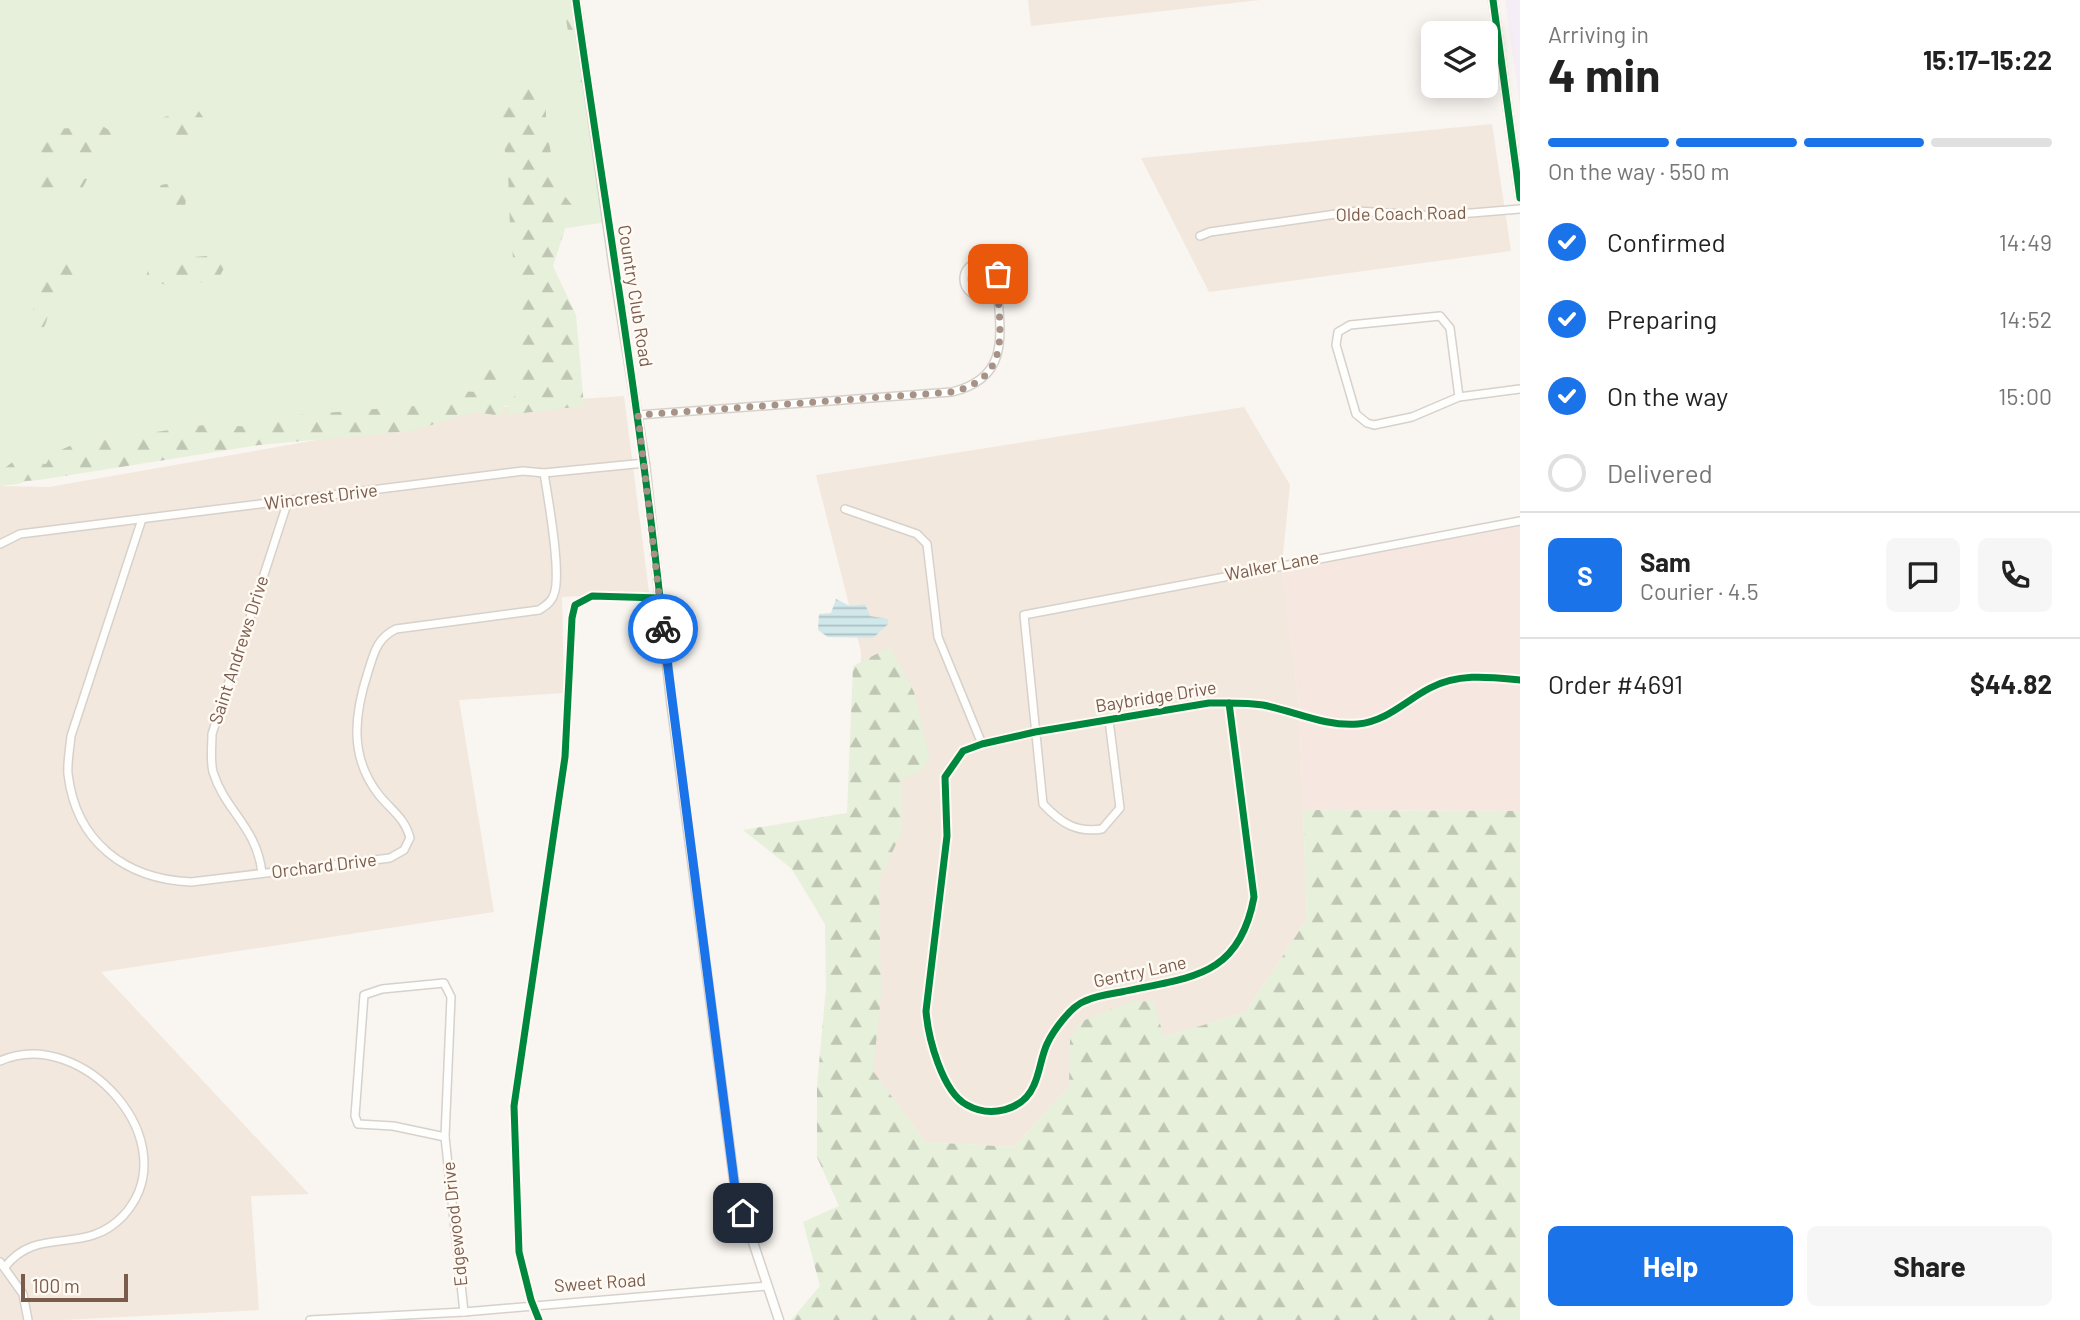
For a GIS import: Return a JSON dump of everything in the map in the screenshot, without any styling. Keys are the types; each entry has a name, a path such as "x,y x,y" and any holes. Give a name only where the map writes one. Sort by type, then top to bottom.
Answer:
{"street":[{"name":"Country Club Road","path":"576,0 645,463 671,701 735,1188 779,1320"},
{"path":"1493,0 1520,198"},
{"name":"Olde Coach Road","path":"1200,236 1210,232 1357,211 1435,216 1520,209"},
{"path":"983,262 995,268 999,280 993,292 980,296 968,290 964,277 970,266 983,262"},
{"path":"638,415 952,392 975,387 986,377 1002,341 998,297 993,292"},
{"path":"1459,397 1450,328 1440,316 1350,325 1338,332 1336,345 1356,415 1362,421 1374,425 1412,417 1459,397 1520,389"},
{"name":"Wincrest Drive","path":"0,544 20,534 523,471 544,473 645,463"},
{"name":"Orchard Drive","path":"142,519 71,736 68,772 75,806 90,835 114,858 161,881 191,882 390,858 404,850 410,838 407,824 368,780 358,753 355,725 358,702 377,646 383,635 396,629 539,610 550,602 555,593 554,543 544,473"},
{"name":"Saint Andrews Drive","path":"262,873 260,851 218,785 213,770 212,734 288,501"},
{"path":"845,509 917,534 927,544 938,637 982,744"},
{"name":"Walker Lane","path":"1035,732 1024,615 1520,521"},
{"name":"Baybridge Drive","path":"1035,732 1209,702 1262,705 1339,724 1356,724 1373,722 1397,711 1446,681 1477,676 1520,680"},
{"name":"Gentry Lane","path":"1035,732 963,751 945,777 947,836 926,1011 927,1027 948,1088 960,1102 991,1113 1009,1109 1024,1099 1034,1087 1048,1041 1083,1001 1203,975 1221,963 1240,940 1250,918 1254,897 1229,703"},
{"path":"1035,732 1043,804 1060,822 1084,832 1102,829 1120,808 1109,720"},
{"name":"Edgewood Drive","path":"445,1137 393,1126 358,1124 355,1116 362,1007 368,992 444,982 451,997 445,1137 464,1312"},
{"path":"0,1061 35,1055 63,1059 86,1070 112,1092 133,1119 142,1146 144,1171 137,1194 123,1216 102,1232 82,1240 31,1244 3,1264 23,1294 28,1320"},
{"name":"Sweet Road","path":"310,1320 374,1319 767,1286"}],"shaded area":[{"path":"1028,0 1260,0 1031,26"},
{"path":"1505,0 1520,0 1520,106"},
{"path":"1492,124 1511,251 1209,292 1141,158"},
{"path":"624,396 649,592 562,597 564,693 459,700 494,912 101,972 309,1194 251,1196 259,1310 63,1320 0,1320 0,486 49,487 533,402"},
{"path":"1244,407 1290,485 1282,564 1299,704 1307,919 1246,1012 1164,1037 1069,1087 1014,1147 925,1142 873,1071 859,829 861,652 816,475"},
{"path":"1520,524 1520,811 1303,810 1299,704 1282,564"}],"green space":[{"path":"0,0 576,0 607,222 522,235 533,402 53,471 18,484 0,486"},
{"path":"563,0 573,0 588,106 580,106"},
{"path":"531,67 546,95 546,126 557,186 575,209 581,211 565,229 553,266 576,315 584,406 505,415 517,391 519,315 510,229 508,169 497,106 519,81 523,71"},
{"path":"198,110 205,120 202,137 184,137 169,143 155,137 164,117"},
{"path":"104,127 116,134 89,156 37,158 46,129"},
{"path":"50,167 52,173 87,179 81,191 38,197 33,191 36,178"},
{"path":"171,183 188,187 185,206 169,204 161,208 151,203 161,185"},
{"path":"65,255 90,262 88,274 82,286 55,301 44,327 34,329 33,294 43,261"},
{"path":"218,255 227,263 217,281 198,283 184,280 175,288 146,278 149,266 158,260"},
{"path":"486,362 495,368 500,383 495,394 505,402 501,416 475,412 411,431 259,445 39,480 0,483 0,472 15,460 46,464 52,454 74,444 204,425 268,427 286,416 439,404 458,391 477,392 478,386 471,375 473,367"},
{"path":"890,647 914,692 930,759 921,771 902,780 902,831 879,881 881,997 873,1071 925,1142 1014,1147 1069,1087 1070,1040 1080,1022 1130,1002 1153,1001 1164,1037 1246,1012 1307,919 1303,810 1520,811 1520,1320 791,1320 820,1286 803,1222 839,1206 817,1157 817,1086 826,988 825,924 792,869 743,830 847,813 853,666"}],"water":[{"path":"836,599 850,606 865,604 870,616 888,619 888,624 873,638 828,637 818,630 819,614 831,613"}],"cycle path":[{"path":"539,1320 519,1252 514,1106 565,757 572,618 575,605 592,596 660,598 631,373 576,0"},
{"path":"1493,0 1520,198"},
{"path":"1229,703 1254,897 1247,924 1236,944 1223,959 1207,970 1189,977 1098,996 1080,1004 1063,1020 1050,1039 1034,1085 1022,1101 1005,1110 995,1111 967,1105 950,1088 938,1063 926,1011 947,836 945,777 963,751 1035,732 1209,703 1229,703 1242,703 1263,705 1322,721 1358,724 1378,719 1430,688 1452,680 1474,677 1520,680"}],"way so far":[{"path":"663,629 638,415 952,392 975,387 986,377 1002,341 998,297 993,292 999,280 998,274"}],"route":[{"path":"663,629 735,1188 743,1213"}]}
